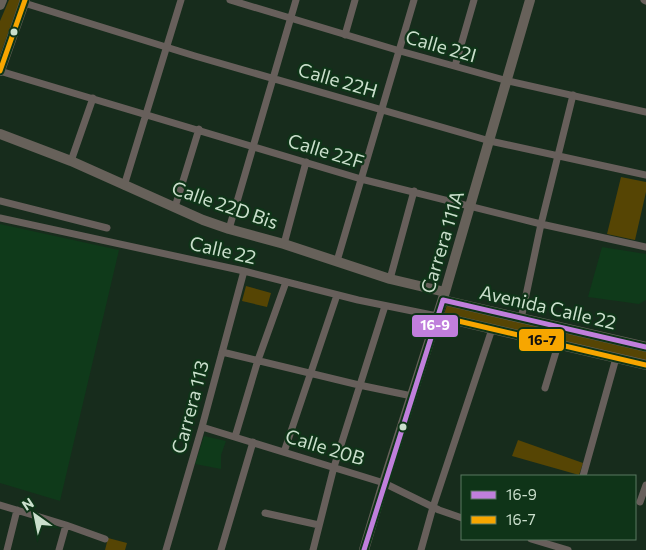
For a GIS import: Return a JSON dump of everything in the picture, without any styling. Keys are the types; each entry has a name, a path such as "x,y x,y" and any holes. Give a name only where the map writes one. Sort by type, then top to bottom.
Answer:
{"street":[{"path":"0,5 2,0"},
{"path":"124,186 181,0"},
{"name":"Calle 22I","path":"230,0 508,81 646,112"},
{"path":"229,229 296,0"},
{"path":"345,35 355,0"},
{"path":"337,261 414,0"},
{"path":"455,66 474,0"},
{"name":"Carrera 111A","path":"364,550 444,296 530,0"},
{"path":"0,71 24,1"},
{"name":"Calle 22H","path":"24,1 166,46 490,141 646,175"},
{"name":"Calle 22F","path":"0,71 361,179 542,224 646,247"},
{"path":"521,319 573,95"},
{"path":"71,162 93,98"},
{"path":"175,208 199,129"},
{"name":"Calle 22D Bis","path":"0,134 229,229 284,244 444,296"},
{"path":"284,244 306,162"},
{"path":"390,279 414,191"},
{"path":"0,201 106,228"},
{"name":"Calle 22","path":"0,218 437,316"},
{"name":"Carrera 113","path":"166,550 244,272"},
{"path":"235,437 258,360 286,282"},
{"path":"284,452 337,295"},
{"name":"Avenida Calle 22","path":"444,296 521,319 646,347"},
{"path":"313,550 334,467 386,306"},
{"name":"Avenida Calle 22","path":"437,316 646,365"},
{"path":"421,550 433,507 492,329"},
{"path":"545,388 558,345"},
{"path":"222,352 412,396"},
{"path":"584,475 616,358"},
{"name":"Calle 20B","path":"202,427 384,483 433,507 461,518"},
{"path":"221,550 253,442"},
{"path":"640,502 646,484"},
{"path":"0,505 105,539"},
{"path":"7,550 17,510"},
{"path":"265,512 319,525"},
{"path":"59,550 66,525"},
{"path":"535,540 557,545 568,550"}],"shaded area":[{"path":"9,0 20,0 0,55 0,21"},
{"path":"621,177 646,182 646,192 635,240 607,234"},
{"path":"0,224 119,250 60,501 0,483"},
{"path":"602,247 646,254 646,300 639,304 588,297"},
{"path":"246,286 271,293 267,307 242,301"},
{"path":"447,305 646,351 646,362 444,314"},
{"path":"204,436 226,441 221,455 221,469 195,464"},
{"path":"518,440 583,463 579,475 512,456"},
{"path":"108,538 127,543 125,550 105,550"}],"transit line":[{"name":"16-7","path":"0,71 25,0"},
{"name":"16-9","path":"364,550 443,300 646,347"},
{"name":"16-7","path":"437,316 646,365"}]}
